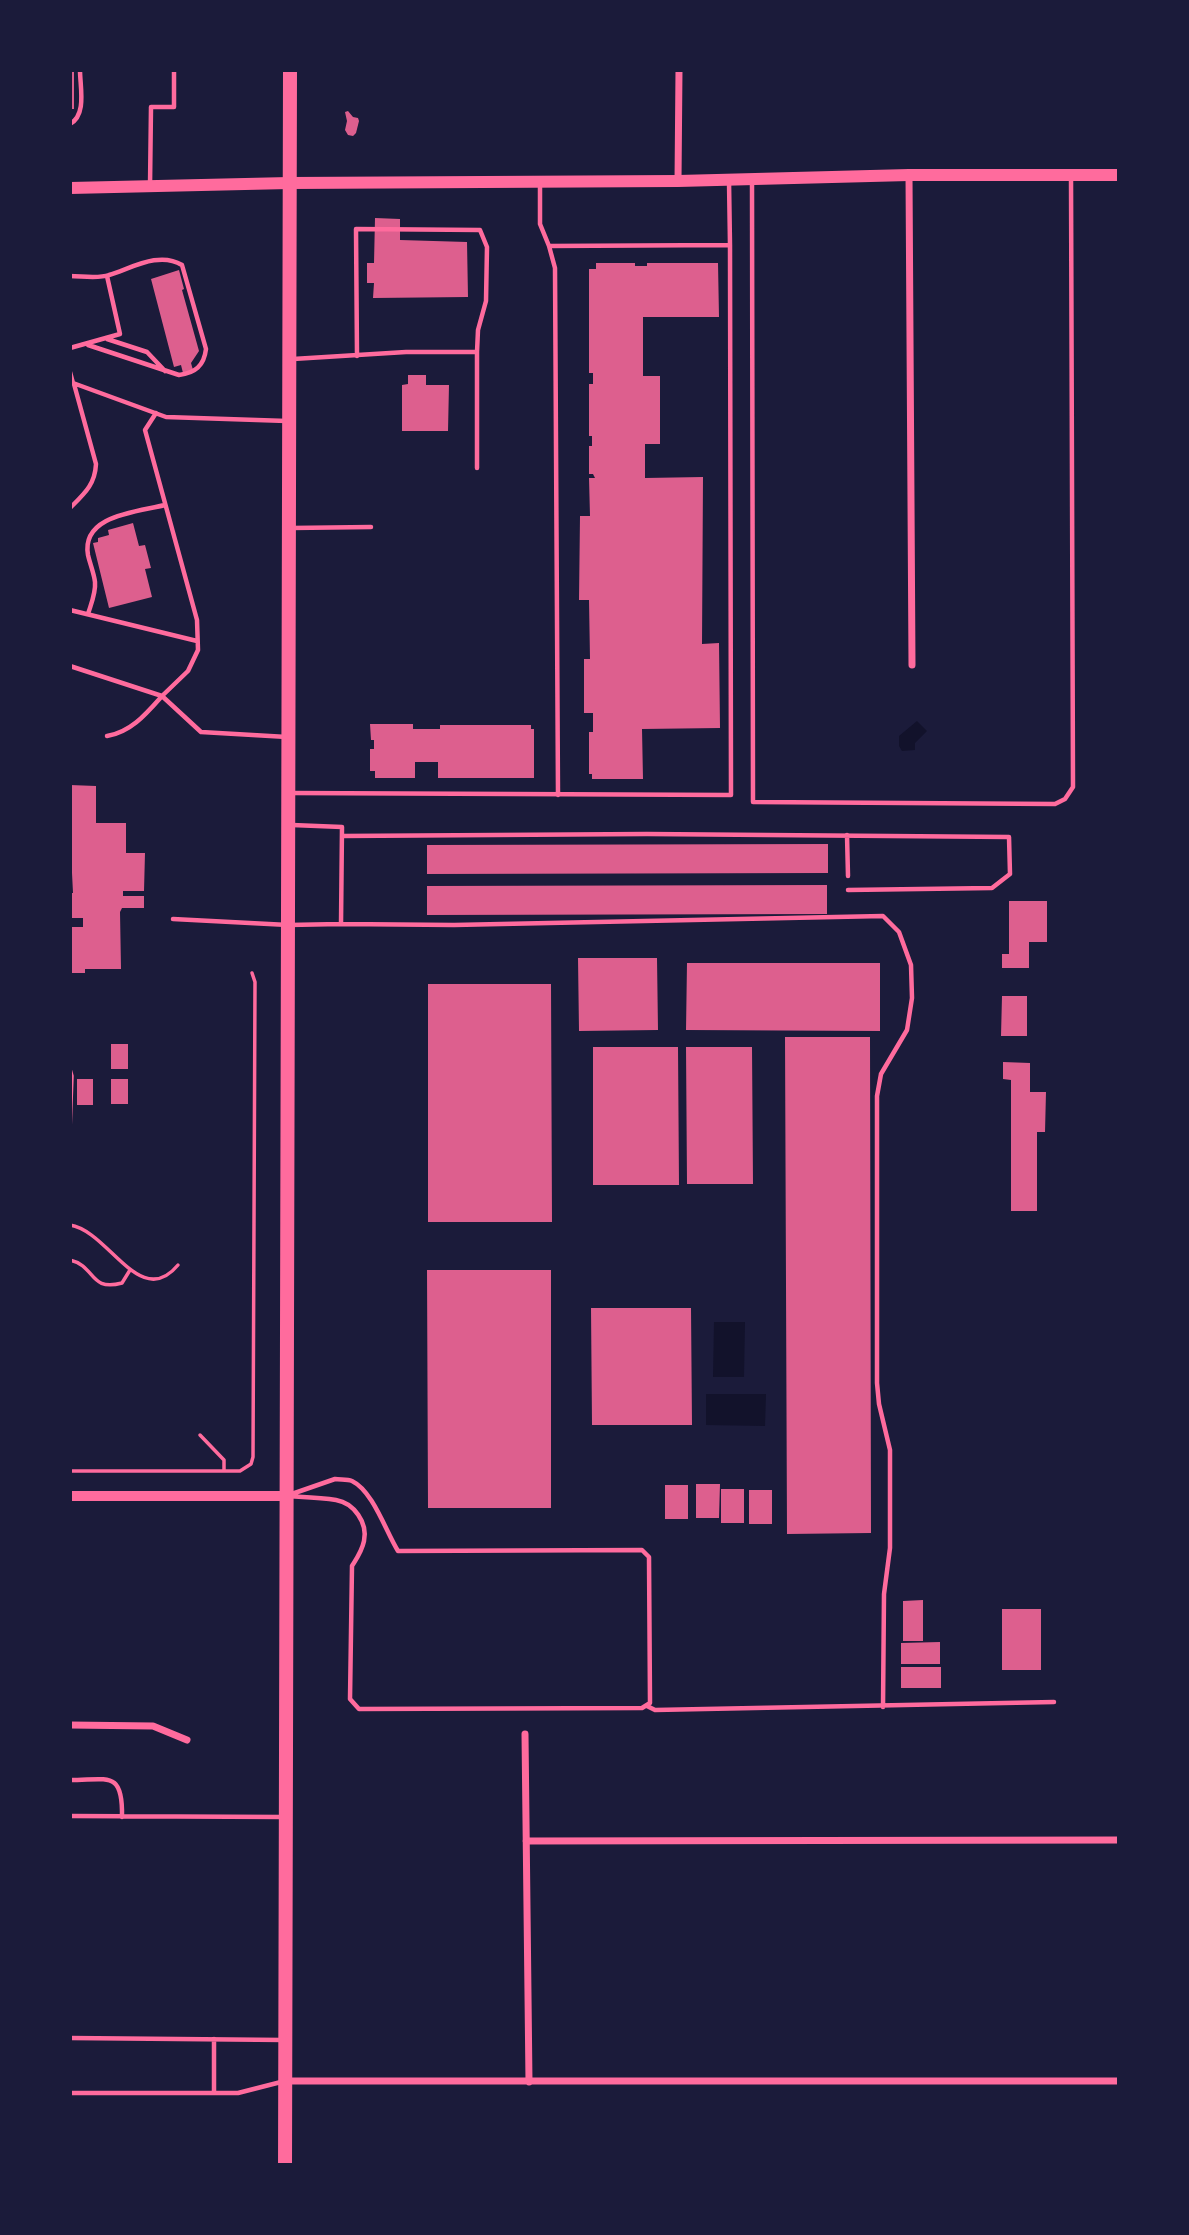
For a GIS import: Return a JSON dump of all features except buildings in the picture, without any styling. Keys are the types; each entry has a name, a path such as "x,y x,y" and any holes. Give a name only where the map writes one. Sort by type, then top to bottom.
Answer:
{"main road":[{"path":"285,2165 290,70"},
{"path":"70,188 289,183 678,181 909,175 1119,175"}],"street":[{"path":"678,181 679,70"},
{"path":"909,175 912,665"},
{"path":"70,1496 286,1496"},
{"path":"70,1725 153,1726 187,1740"},
{"path":"525,1734 528,2082"},
{"path":"526,1841 1119,1840"},
{"path":"285,2081 1119,2081"}],"lane":[{"path":"70,124 76,121 80,112 80,70"},
{"path":"150,186 151,107 174,107 174,70"},
{"path":"752,179 753,802 1055,804 1065,799 1073,787 1071,175"},
{"path":"288,792 731,795 729,179"},
{"path":"540,182 540,224 550,246 555,268 558,795"},
{"path":"357,356 356,229 480,230 487,247 486,301 478,330 477,352 477,468"},
{"path":"550,246 730,245"},
{"path":"70,276 107,276 121,269 165,258 182,265 206,349 205,359 190,373 180,374 166,372 88,345"},
{"path":"70,348 120,334 107,276"},
{"path":"107,338 147,352 166,372"},
{"path":"289,359 405,352 477,352"},
{"path":"70,372 96,464 96,477 89,489 70,508"},
{"path":"73,383 166,417 288,421"},
{"path":"107,736 122,734 135,724 188,671 198,650 197,620 145,430 156,413"},
{"path":"89,614 95,582 88,555 90,532 116,517 165,505"},
{"path":"288,528 371,527"},
{"path":"70,610 197,641"},
{"path":"70,666 162,696 201,732 288,737"},
{"path":"288,825 342,827 341,925"},
{"path":"847,835 848,876"},
{"path":"342,836 1009,837 1010,874 992,888 848,890"},
{"path":"173,919 288,925 454,925 883,916 899,932 911,965 912,998 907,1030 881,1074 877,1096 877,1383 878,1404 890,1450 890,1548 884,1594 883,1707"},
{"path":"286,1496 335,1479 351,1480 366,1493 376,1507 386,1532 398,1551 642,1550 649,1557 651,1689 650,1703 646,1706"},
{"path":"286,1496 338,1500 352,1507 362,1521 365,1538 361,1552 352,1566 350,1673 350,1699 359,1709 646,1706 655,1710 1054,1702"},
{"path":"70,1780 111,1780 119,1786 123,1799 122,1816"},
{"path":"70,1816 285,1817"},
{"path":"70,2038 285,2040"},
{"path":"214,2039 214,2092"},
{"path":"70,2093 245,2092 285,2081"}],"path":[{"path":"70,1471 240,1471 251,1464 255,982 252,973"},
{"path":"70,1069 70,1132"},
{"path":"70,1225 83,1228 137,1276 159,1278 178,1265"},
{"path":"70,1260 85,1267 98,1283 104,1286 122,1283 130,1270"},
{"path":"200,1435 224,1460 224,1471"}],"shaded area":[{"path":"917,721 927,731 915,743 915,750 902,751 899,736"},
{"path":"714,1322 745,1322 744,1377 713,1377"},
{"path":"706,1394 766,1394 765,1426 706,1425"}]}
